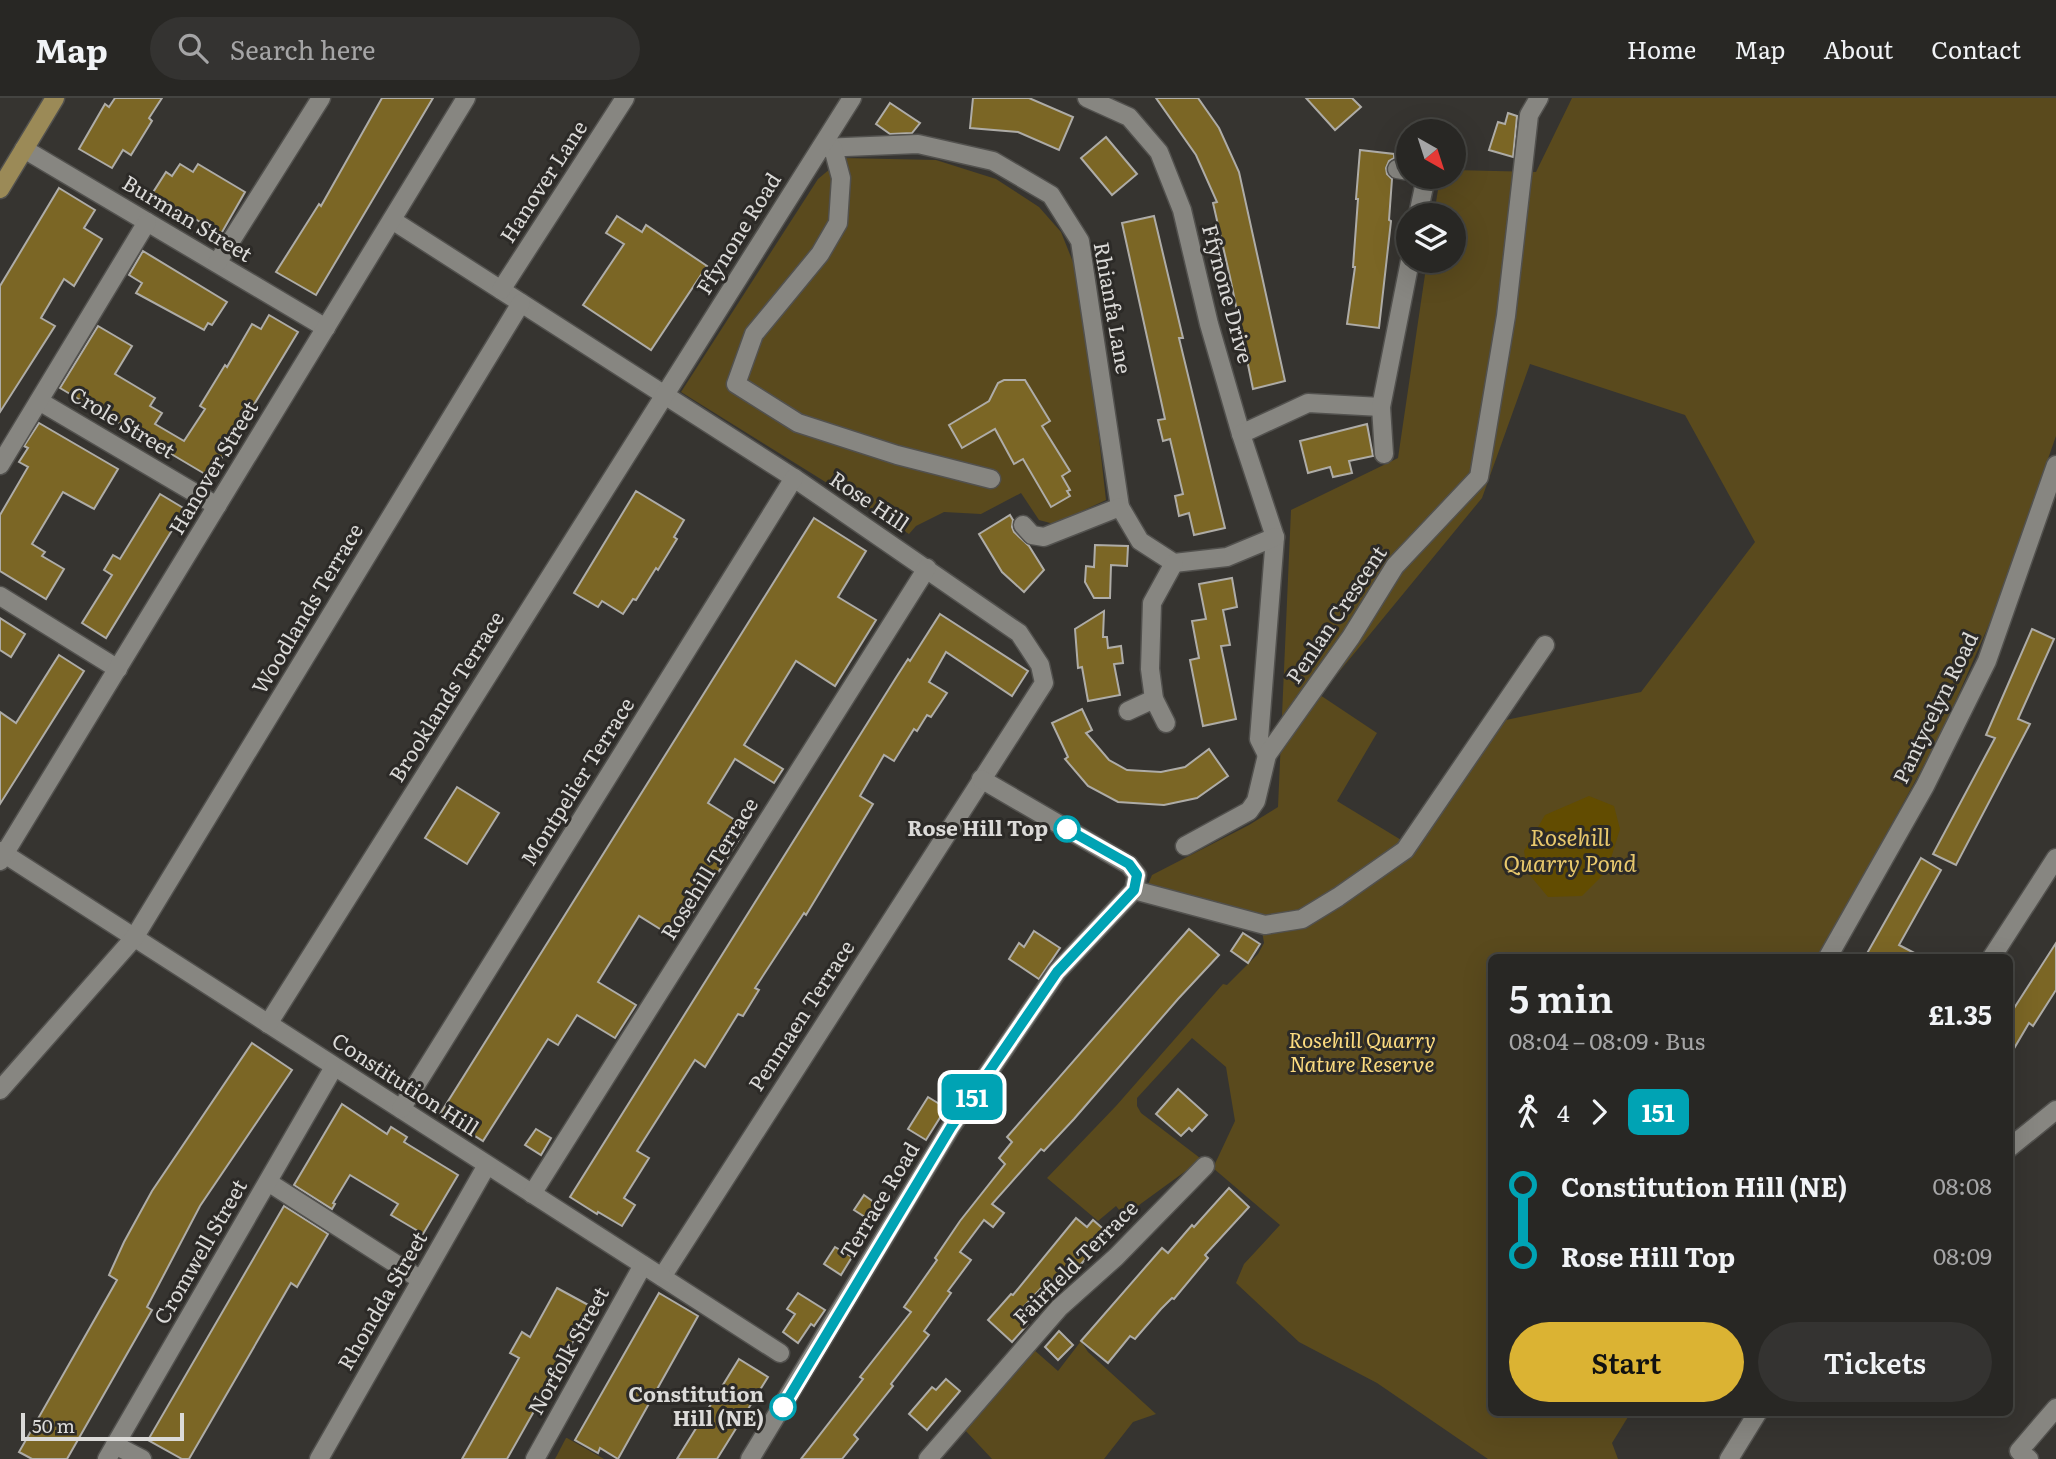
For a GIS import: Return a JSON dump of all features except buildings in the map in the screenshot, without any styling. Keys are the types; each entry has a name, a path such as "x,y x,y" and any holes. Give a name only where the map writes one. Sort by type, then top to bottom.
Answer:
{"main road":[{"path":"0,189 55,98"}],"street":[{"path":"217,263 321,98"},
{"name":"Hanover Street","path":"2,855 466,98"},
{"name":"Hanover Lane","path":"501,290 625,98"},
{"name":"Ffynone Road","path":"665,395 827,148 852,98"},
{"name":"Ffynone Drive","path":"1087,98 1129,117 1159,152 1182,210 1209,324 1275,537"},
{"name":"Penlan Crescent","path":"1185,846 1249,811 1256,802 1267,755 1351,637 1395,566 1479,477 1506,316 1529,115 1539,98"},
{"name":"Rhianfa Lane","path":"827,148 918,144 993,160 1051,195 1080,241 1120,507"},
{"path":"827,148 841,178 838,223 820,254 754,334 736,384 798,423 897,455 991,479"},
{"name":"Burman Street","path":"24,149 326,328"},
{"name":"Rose Hill","path":"392,220 794,478 1018,633 1040,665 1044,684 981,779"},
{"path":"0,465 147,222"},
{"path":"1384,454 1381,407 1408,273"},
{"name":"Woodlands Terrace","path":"0,1090 134,938 521,303"},
{"name":"Brooklands Terrace","path":"268,1024 665,395"},
{"name":"Crole Street","path":"39,401 217,506"},
{"path":"1241,434 1308,403 1381,407"},
{"name":"Pantycelyn Road","path":"1830,954 1925,786 1987,660 2056,466"},
{"name":"Montpelier Terrace","path":"401,1110 794,478"},
{"path":"1023,525 1032,535 1044,537 1120,507 1139,541 1174,563 1227,557 1275,537 1259,739 1267,755"},
{"path":"1166,723 1154,699 1150,669 1152,603 1174,563"},
{"name":"Rosehill Terrace","path":"532,1194 927,569"},
{"path":"0,596 118,669"},
{"path":"981,779 1129,864 1135,882 1265,925 1302,919 1405,850 1545,645"},
{"path":"1128,711 1154,699"},
{"name":"Penmaen Terrace","path":"662,1277 981,779"},
{"name":"Constitution Hill","path":"2,855 780,1353"},
{"path":"1994,954 2056,858"},
{"name":"Terrace Road","path":"750,1459 958,1116 1057,972 1135,882"},
{"name":"Cromwell Street","path":"111,1452 334,1067"},
{"path":"2013,1145 2056,1110"},
{"name":"Rhondda Street","path":"319,1459 487,1165"},
{"name":"Fairfield Terrace","path":"928,1459 1059,1308 1116,1257 1205,1166"},
{"path":"268,1182 421,1280"},
{"name":"Norfolk Street","path":"535,1459 643,1265"},
{"path":"2029,1459 2019,1451 2056,1408"},
{"path":"1729,1459 1756,1416"},
{"path":"111,1452 142,1459"}],"green space":[{"name":"Rosehill Quarry Nature Reserve","path":"1572,98 2056,98 2056,436 1994,613 1942,732 1821,954 1488,954 1488,1416 1629,1416 1612,1443 1618,1459 1488,1459 1377,1383 1299,1342 1236,1283 1244,1264 1280,1225 1213,1168 1235,1121 1226,1067 1192,1038 1137,1098 1137,1106 1141,1113 1200,1158 1194,1165 1124,1216 1116,1206 1098,1221 1047,1178 1116,1106 1223,984 1227,985 1258,954 1264,943 1259,913 1147,887 1152,875 1278,807 1291,510 1398,458 1425,273 1466,273 1466,203 1436,203 1438,189 1466,189 1466,170 1536,172","holes":["1530,364 1685,415 1755,542 1641,692 1506,720 1416,849 1337,801 1377,733 1320,695 1482,498"]},
{"path":"843,158 936,160 996,179 1039,207 1061,232 1075,267 1092,377 1106,500 1054,524 1039,520 1021,493 981,514 944,512 916,526 909,534 681,392 818,179"},
{"path":"1081,1341 1088,1352 1156,1414 1133,1422 1104,1459 992,1459 964,1429 1033,1349 1058,1371"},
{"path":"567,1438 604,1459 555,1459"}],"water":[{"name":"Rosehill Quarry Pond","path":"1589,796 1614,806 1620,829 1607,871 1582,896 1548,897 1528,873 1524,851 1545,815"}],"bus line":[{"name":"151","path":"783,1407 951,1127 1057,972 1134,890 1137,875 1129,864 1067,829"}],"place":[{"name":"Rose Hill Top","path":"1067,829"},
{"name":"Constitution Hill (NE)","path":"783,1407"}]}
